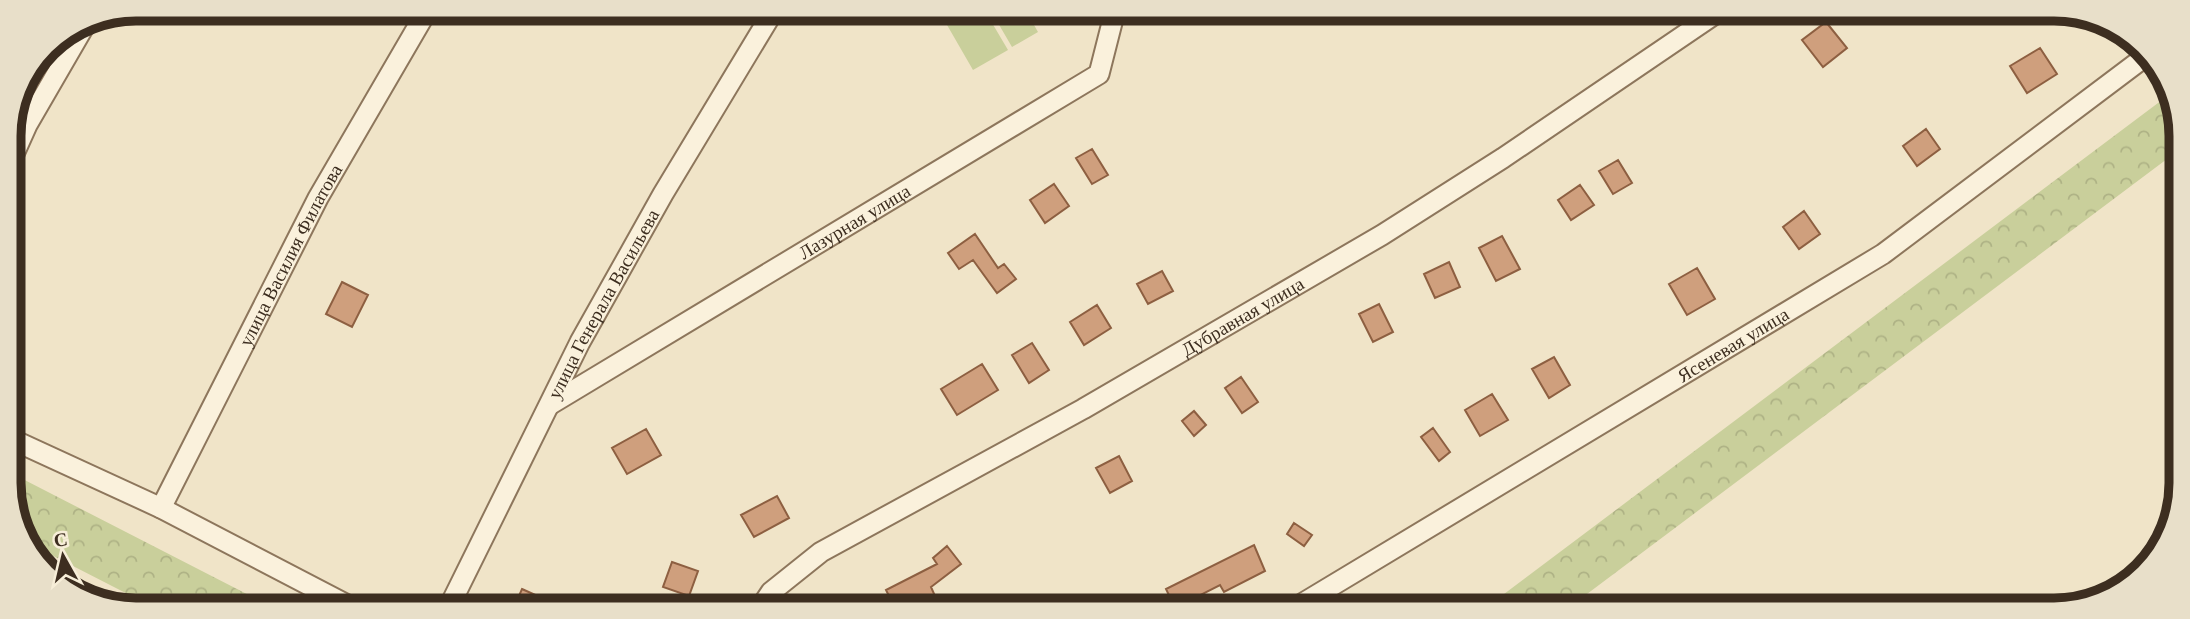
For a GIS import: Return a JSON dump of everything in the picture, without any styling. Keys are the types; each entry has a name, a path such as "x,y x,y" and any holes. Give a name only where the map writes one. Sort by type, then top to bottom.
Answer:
{"street":[{"name":"улица Василия Филатова","path":"162,509 318,198 362,118 422,21"},
{"name":"улица Генерала Васильева","path":"454,598 580,342 657,205 767,21"},
{"name":"Лазурная улица","path":"551,404 1099,74 1112,21"},
{"name":"Дубравная улица","path":"767,598 821,552 1083,409 1382,235 1515,150 1705,21"},
{"path":"21,138 78,37"},
{"name":"Ясеневая улица","path":"1312,598 1882,254 2140,60"},
{"path":"21,444 162,509 334,598"}],"green space":[{"path":"945,21 991,21 1008,50 973,70"},
{"path":"997,21 1032,21 1038,32 1012,47"},
{"path":"2163,99 2167,114 2169,158 1582,598 1499,598"},
{"path":"21,478 254,598 135,598 43,551 27,520"}],"building":[{"path":"1826,22 1847,48 1823,67 1802,40"},
{"path":"2040,48 2057,74 2027,93 2010,66"},
{"path":"1926,129 1940,149 1917,166 1903,146"},
{"path":"1092,149 1108,175 1092,184 1076,158"},
{"path":"1618,160 1632,183 1613,194 1599,171"},
{"path":"1054,184 1069,206 1045,223 1030,200"},
{"path":"1580,185 1594,205 1571,220 1558,200"},
{"path":"1804,211 1820,234 1799,249 1783,227"},
{"path":"975,234 998,268 1004,264 1016,279 997,293 973,260 959,269 948,253"},
{"path":"1502,236 1520,269 1496,281 1479,248"},
{"path":"1449,262 1460,287 1435,298 1424,274"},
{"path":"1697,268 1715,299 1687,315 1669,284"},
{"path":"1162,271 1173,291 1148,304 1137,284"},
{"path":"342,282 368,295 352,327 326,314"},
{"path":"1379,304 1393,332 1373,342 1359,314"},
{"path":"1097,305 1111,328 1084,345 1070,322"},
{"path":"1032,343 1049,370 1029,383 1012,355"},
{"path":"1554,357 1570,385 1549,398 1532,369"},
{"path":"982,364 998,390 957,415 941,389"},
{"path":"1241,377 1258,402 1242,413 1225,388"},
{"path":"1492,394 1508,420 1480,436 1465,410"},
{"path":"1194,411 1206,425 1194,436 1182,421"},
{"path":"1433,428 1450,452 1439,461 1421,437"},
{"path":"646,429 661,455 627,474 612,448"},
{"path":"1119,456 1132,481 1110,493 1096,468"},
{"path":"777,496 789,518 754,537 741,515"},
{"path":"1294,523 1312,535 1304,546 1287,534"},
{"path":"1254,545 1265,571 1224,592 1220,585 1195,598 1170,598 1166,589"},
{"path":"947,546 961,564 931,587 935,596 890,598 886,590 937,564 933,558"},
{"path":"672,562 698,571 689,596 663,587"},
{"path":"522,589 542,598 518,598"}]}
